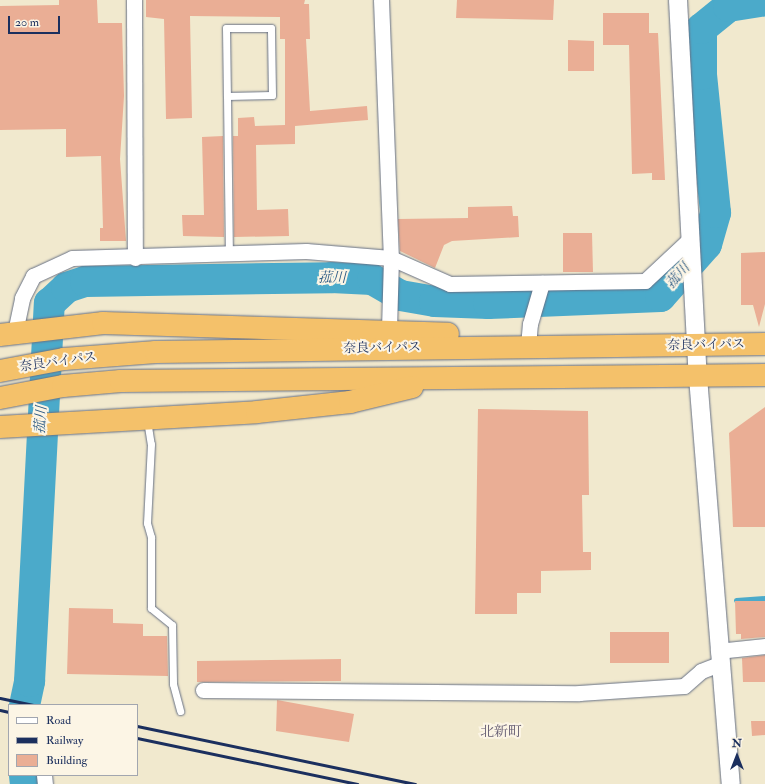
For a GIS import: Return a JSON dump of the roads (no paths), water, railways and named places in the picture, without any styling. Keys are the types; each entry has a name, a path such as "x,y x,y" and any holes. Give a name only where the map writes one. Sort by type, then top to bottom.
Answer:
{"highway":[{"path":"13,333 103,323 389,331 474,335 528,346"},
{"name":"奈良バイパス","path":"0,371 64,359 156,352 765,344"},
{"name":"奈良バイパス","path":"0,398 63,386 121,381 765,375"},
{"path":"8,426 60,421 147,416 257,412 350,402 452,378"}],"street":[{"path":"134,0 135,258"},
{"path":"381,0 391,258 389,331"},
{"path":"678,0 698,376 718,657 731,784"},
{"path":"13,333 22,298 33,276 72,258 135,258 306,251 391,258 450,284 645,281 690,243"},
{"path":"528,346 530,324 542,283"},
{"path":"203,690 579,693 684,686 718,657 765,646"}],"lane":[{"path":"227,96 272,95 271,28 226,28 229,255"},
{"path":"147,416 151,444 147,523 151,537 151,608 172,625 173,684 180,711"}],"waterway":[{"name":"菰川","path":"24,704 29,681 49,303 66,287 85,281 331,277 372,279 400,295 434,301 488,303 660,296 706,244 715,212 701,74 701,28 728,6 765,0"},
{"path":"736,600 765,598"},
{"name":"菰川","path":"24,776 25,784"}],"railway":[{"path":"0,698 28,704"},
{"path":"0,710 8,712"},
{"path":"138,726 415,784"},
{"path":"138,738 357,784"}],"district":[{"name":"北新町","path":"501,732"}]}
